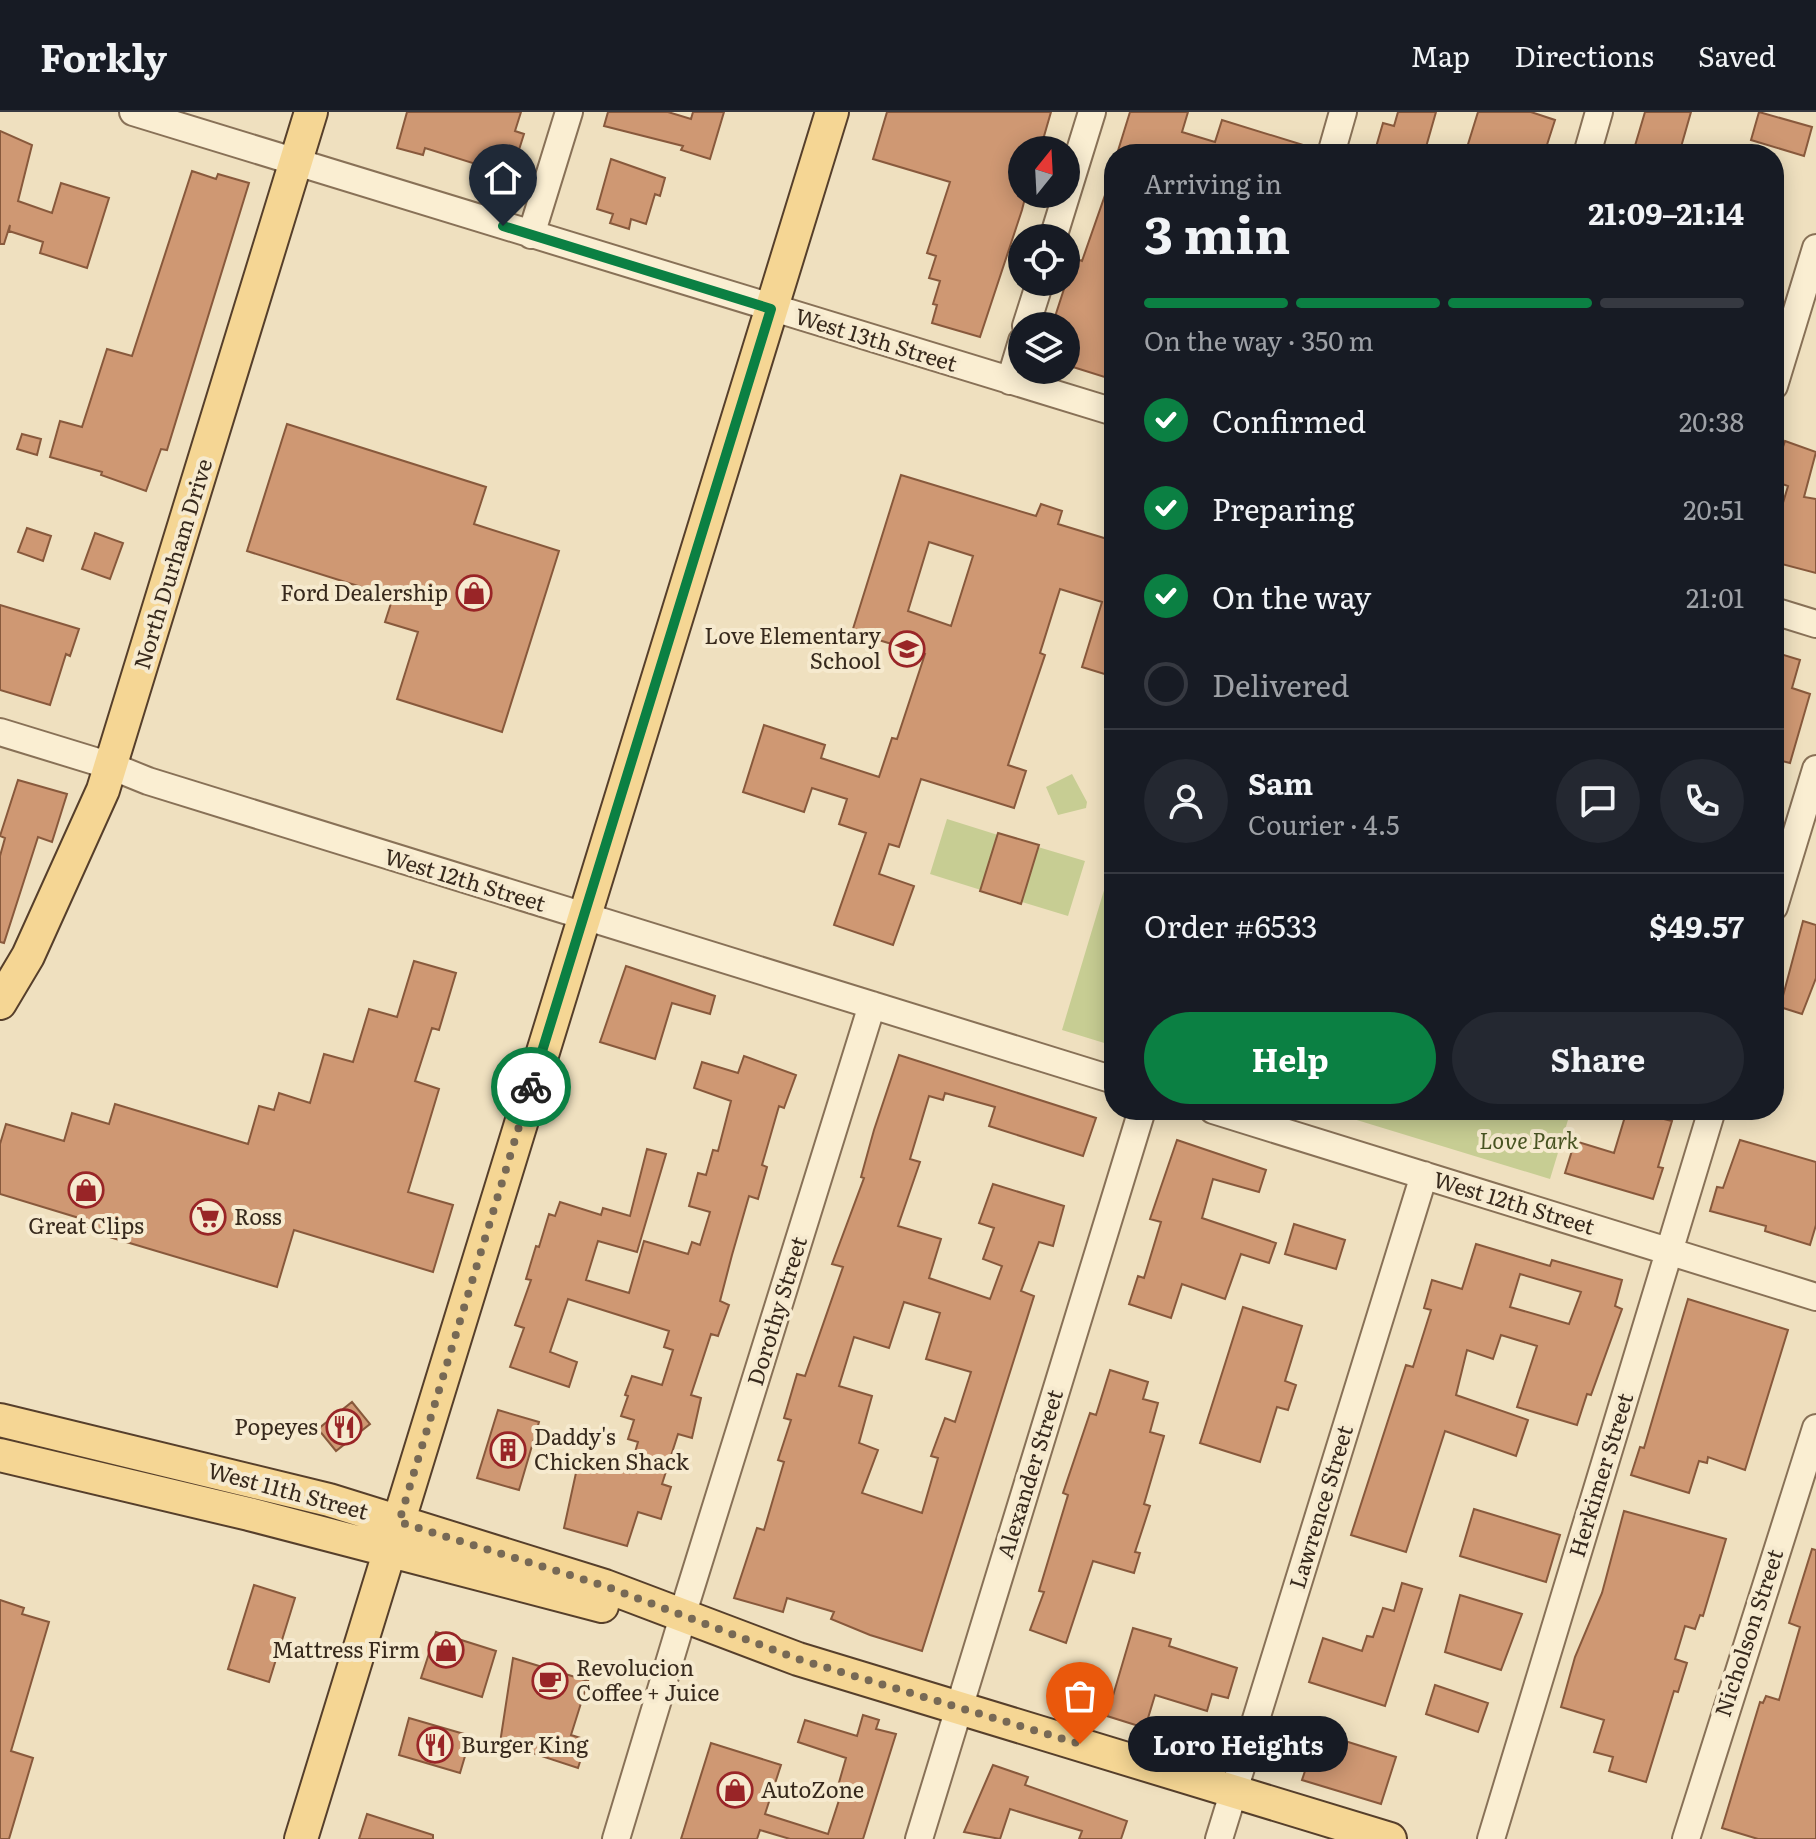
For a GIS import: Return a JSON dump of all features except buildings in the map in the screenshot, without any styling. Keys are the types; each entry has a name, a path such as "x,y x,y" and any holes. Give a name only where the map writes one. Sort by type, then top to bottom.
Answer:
{"main road":[{"name":"North Durham Drive","path":"0,1003 28,956 111,766 311,112"},
{"path":"301,1839 582,916 832,112"},
{"name":"West 11th Street","path":"0,1420 264,1483 395,1537 680,1623 751,1652 798,1659 1390,1839"},
{"path":"0,1446 87,1458 123,1449"},
{"name":"West 11th Street","path":"0,1455 121,1484 395,1537"},
{"path":"121,1484 161,1476 219,1486 264,1483"}],"street":[{"name":"West 13th Street","path":"133,112 1008,380"},
{"path":"531,235 569,112"},
{"path":"1057,224 1092,112"},
{"path":"1334,144 1343,112"},
{"path":"1590,144 1599,112"},
{"path":"1784,353 1816,248"},
{"name":"West 13th Street","path":"1020,384 1104,409"},
{"path":"1784,614 1816,624"},
{"name":"West 12th Street","path":"0,732 111,766 162,786 1104,1077"},
{"path":"1784,874 1816,769"},
{"name":"Dorothy Street","path":"616,1839 872,1005"},
{"name":"Alexander Street","path":"919,1839 1139,1120"},
{"name":"West 12th Street","path":"1245,1120 1816,1297"},
{"name":"Herkimer Street","path":"1491,1839 1709,1120"},
{"name":"Lawrence Street","path":"1219,1839 1424,1175"},
{"name":"Nicholson Street","path":"1686,1839 1816,1428"}],"green space":[{"path":"1072,774 1087,802 1086,808 1058,815 1046,787"},
{"path":"947,819 998,835 981,890 930,874"},
{"path":"1038,847 1085,861 1068,916 1022,902"},
{"path":"1104,890 1104,1043 1062,1030"},
{"name":"Love Park","path":"1357,1120 1568,1120 1550,1179"}],"way so far":[{"path":"531,1087 399,1522 605,1586 758,1641 798,1659 1080,1744"}],"place":[{"name":"Ford Dealership","path":"474,593"},
{"name":"Love Elementary School","path":"907,649"},
{"name":"Great Clips","path":"86,1190"},
{"name":"Ross","path":"208,1217"},
{"name":"Popeyes","path":"344,1427"},
{"name":"Daddy's Chicken Shack","path":"508,1450"},
{"name":"Mattress Firm","path":"446,1650"},
{"name":"Revolucion Coffee + Juice","path":"550,1681"},
{"name":"Loro Heights","path":"1080,1744"},
{"name":"Burger King","path":"435,1745"},
{"name":"AutoZone","path":"735,1790"}],"route":[{"path":"503,226 771,309 531,1087"}]}
